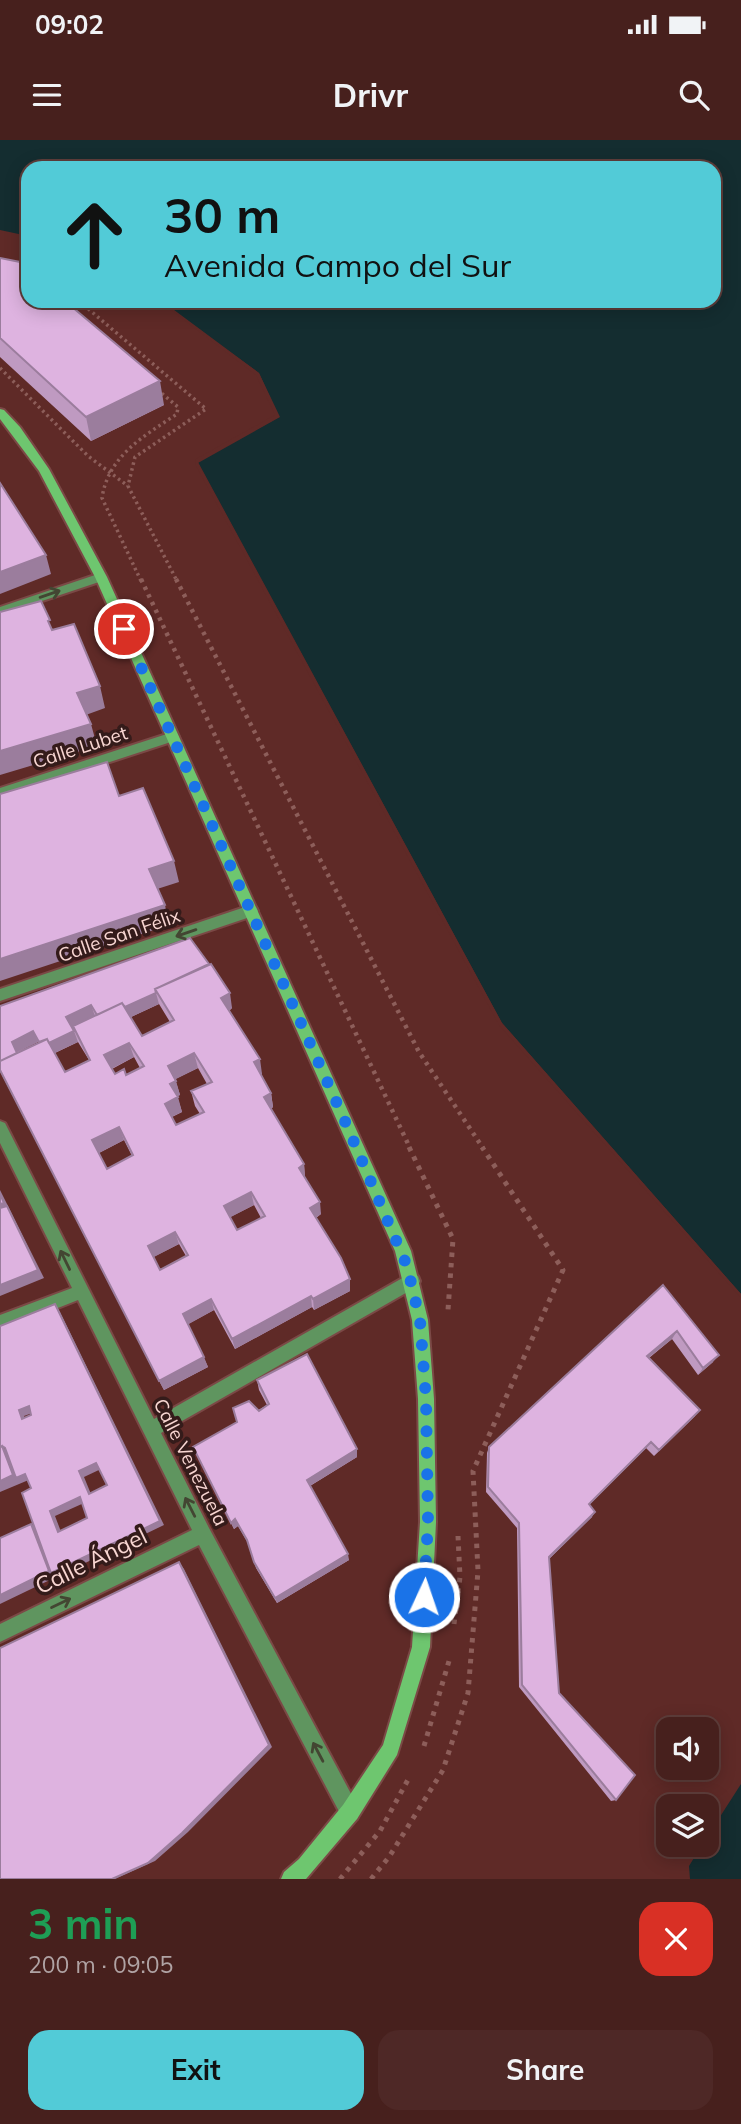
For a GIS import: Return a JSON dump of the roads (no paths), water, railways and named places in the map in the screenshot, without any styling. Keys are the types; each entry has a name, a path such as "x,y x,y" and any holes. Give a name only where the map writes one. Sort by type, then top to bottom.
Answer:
{"street":[{"path":"0,412 52,482 101,577 402,1251 412,1281 420,1320 426,1399 428,1522 421,1647 391,1749 350,1812 306,1866 291,1879"},
{"path":"0,611 101,577"},
{"name":"Calle Lubet","path":"0,793 173,737"},
{"name":"Calle San Félix","path":"0,995 251,911"},
{"name":"Calle Venezuela","path":"0,1128 80,1292 350,1812"},
{"path":"151,1430 412,1281"},
{"path":"0,1323 80,1292"},
{"name":"Calle Ángel","path":"0,1633 204,1534"}],"water":[{"path":"0,140 741,140 741,1294 502,1023 198,462 279,417 259,373 171,308 721,308 721,161 21,161 21,234 0,230"},
{"path":"741,1784 741,1879 690,1879 689,1866 695,1857 719,1857 719,1818"}]}
